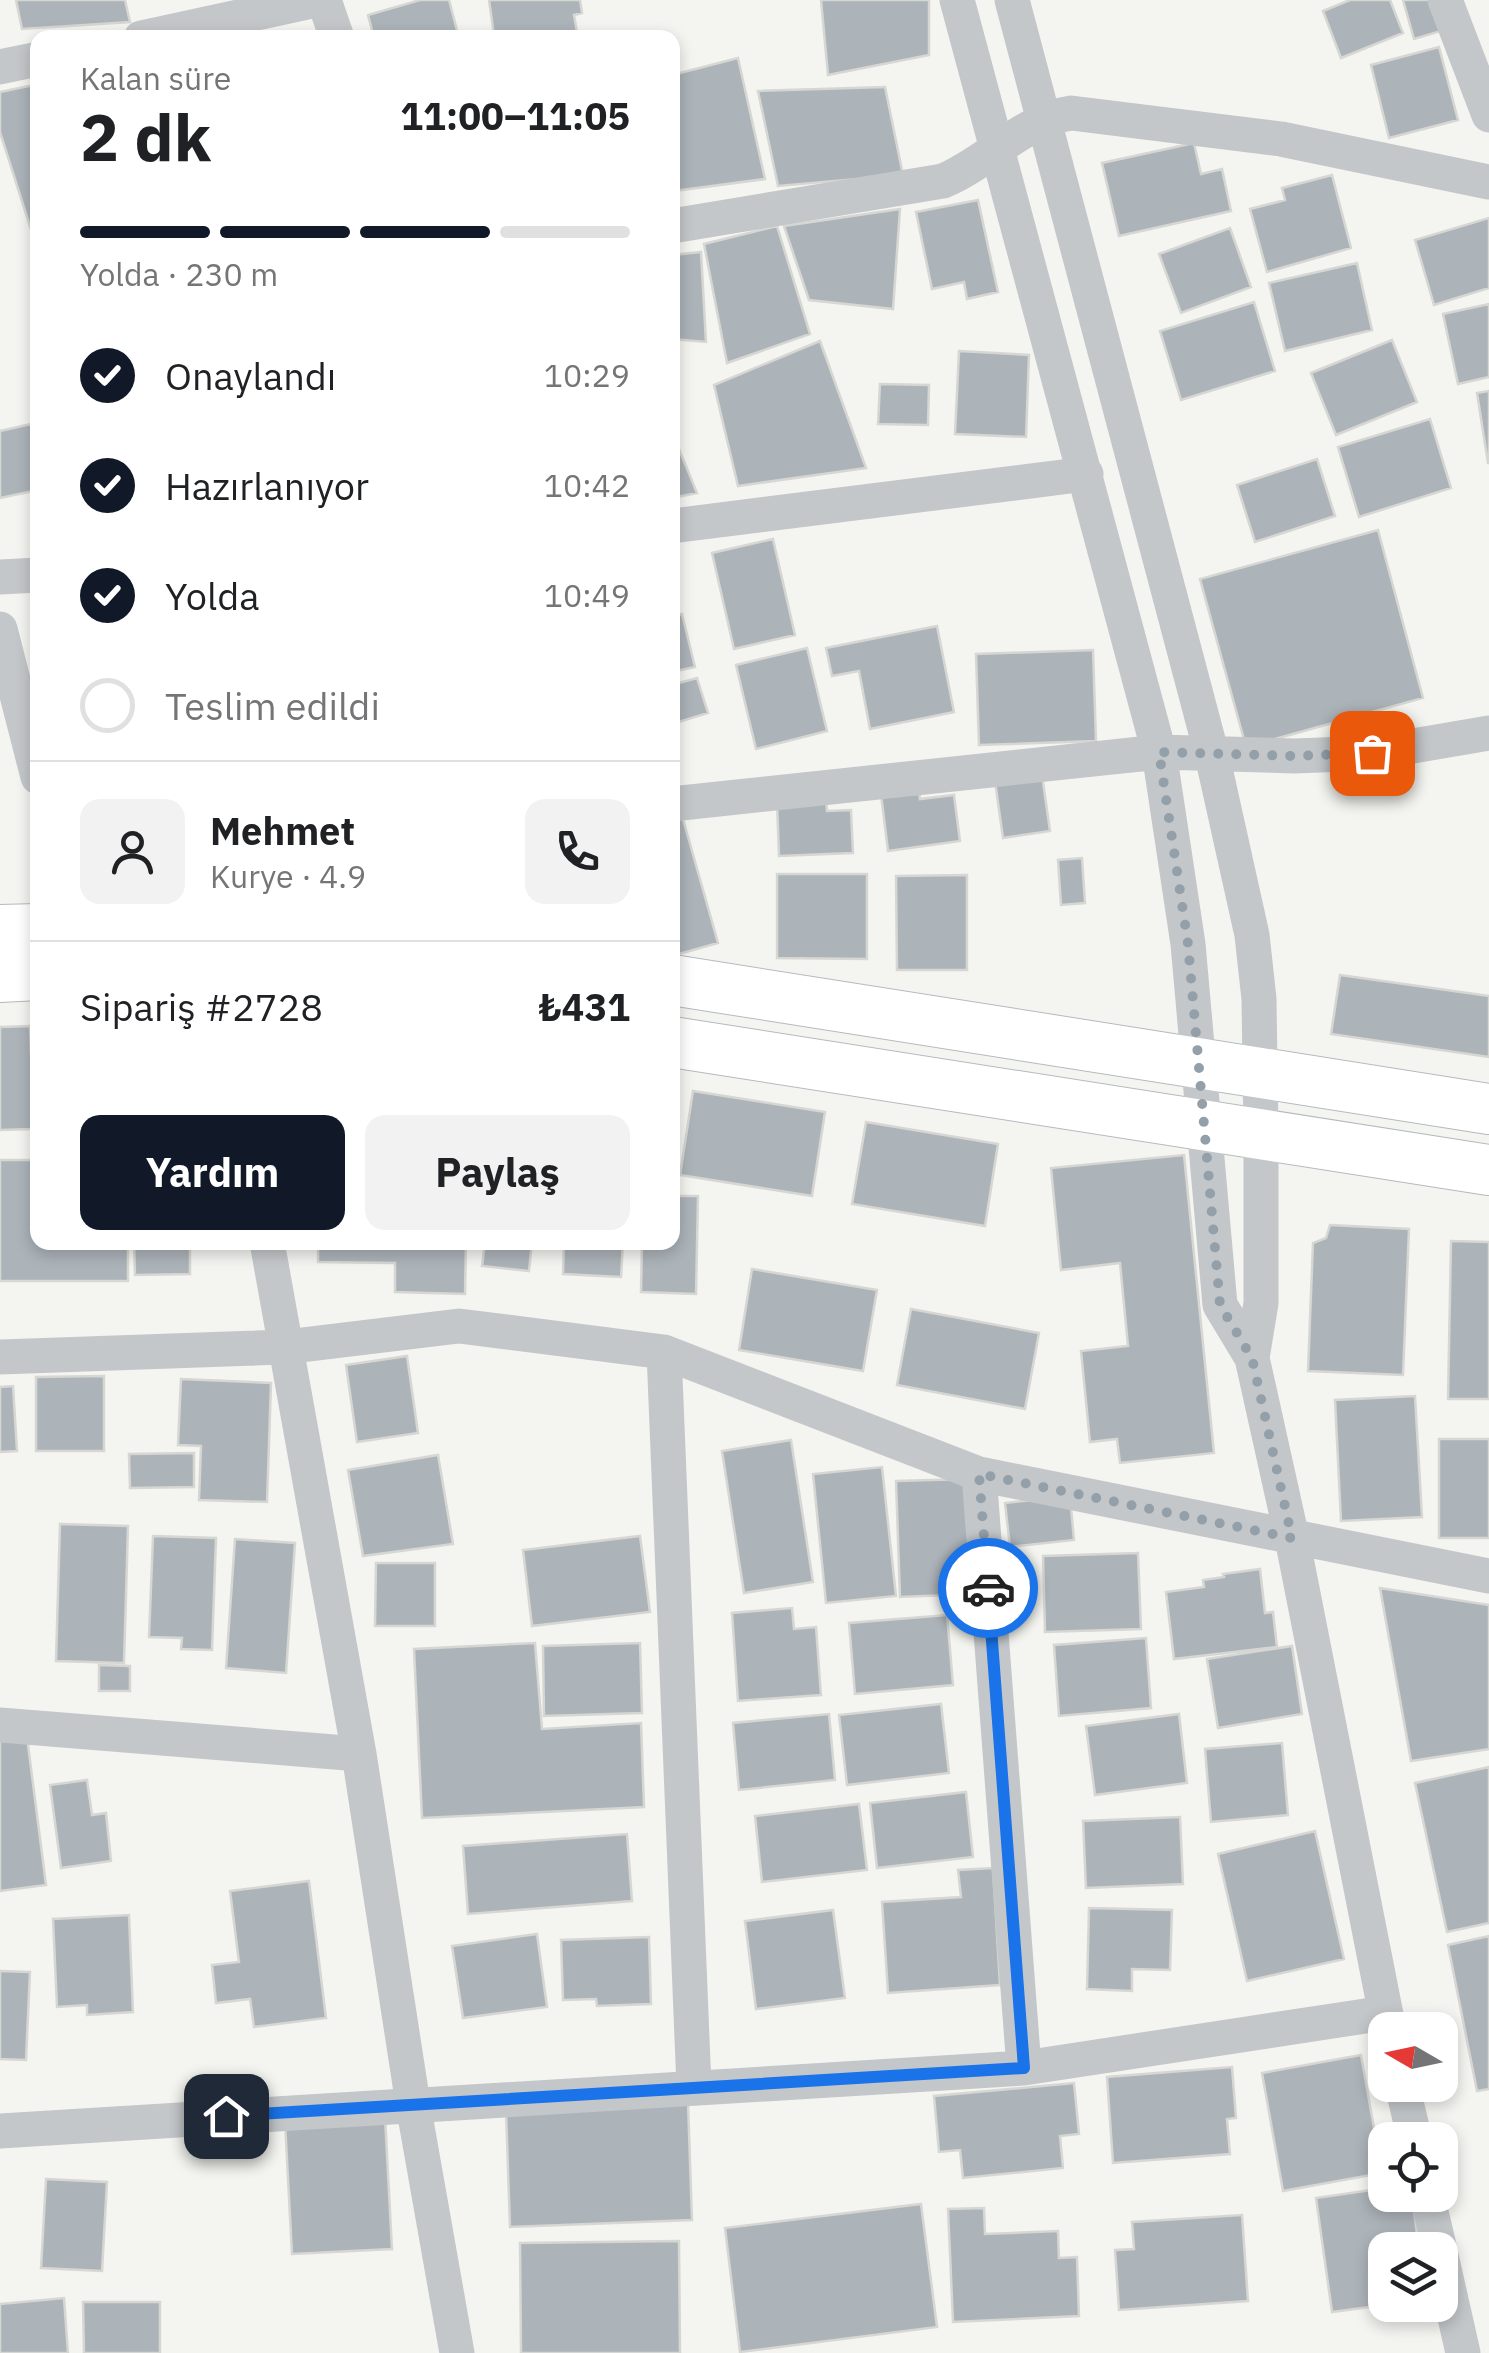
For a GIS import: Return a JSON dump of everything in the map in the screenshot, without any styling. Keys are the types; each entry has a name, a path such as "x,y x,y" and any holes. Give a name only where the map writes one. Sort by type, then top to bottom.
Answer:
{"main road":[{"path":"0,930 30,929"},
{"path":"0,977 30,975"},
{"path":"680,981 1489,1109"},
{"path":"680,1043 1489,1170"}],"street":[{"path":"178,30 320,0 333,30"},
{"path":"957,0 1159,752 1188,944 1220,1305 1252,1358 1292,1538 1385,2012"},
{"path":"1012,0 1212,755 1252,935 1259,999 1262,1134 1261,1303 1252,1358"},
{"path":"1445,0 1489,115"},
{"path":"0,67 30,61"},
{"path":"680,225 943,180 1043,122 1071,113 1281,140 1489,182"},
{"path":"680,525 1086,474"},
{"path":"0,577 30,575"},
{"path":"0,628 30,746"},
{"path":"680,803 1159,752 1372,753 1489,732"},
{"path":"268,1250 359,1754 456,2353"},
{"path":"0,1356 286,1347 458,1326 664,1352 979,1474 1489,1576"},
{"path":"664,1352 694,2087"},
{"path":"979,1474 1024,2068"},
{"path":"0,1725 359,1754"},
{"path":"0,2130 1024,2068 1368,2023"},
{"path":"1457,2322 1464,2353"}],"building":[{"path":"16,0 125,0 130,22 22,29"},
{"path":"420,0 449,0 457,30 372,30 368,15"},
{"path":"489,0 580,0 582,13 574,15 577,30 493,30"},
{"path":"821,0 929,0 929,55 828,75"},
{"path":"1350,0 1390,0 1403,33 1341,58 1323,11"},
{"path":"1403,0 1433,0 1441,31 1414,39"},
{"path":"1439,47 1458,120 1389,138 1371,65"},
{"path":"738,58 765,179 680,190 680,73"},
{"path":"30,86 30,226 0,132 0,92"},
{"path":"885,87 903,175 778,186 758,91"},
{"path":"1194,143 1201,174 1222,169 1231,211 1119,236 1102,163"},
{"path":"1332,175 1351,248 1267,272 1250,209 1285,200 1282,188"},
{"path":"978,200 998,292 967,299 964,282 932,289 916,212"},
{"path":"900,209 893,309 809,300 784,226"},
{"path":"1489,218 1489,288 1434,305 1415,240"},
{"path":"777,226 810,334 727,363 704,244"},
{"path":"1230,228 1251,287 1181,313 1159,254"},
{"path":"701,252 706,342 680,340 680,254"},
{"path":"1357,263 1372,330 1285,351 1269,283"},
{"path":"1254,302 1275,371 1181,400 1160,331"},
{"path":"1489,304 1489,377 1458,384 1443,314"},
{"path":"1392,340 1417,402 1336,435 1311,373"},
{"path":"820,341 866,468 738,486 714,385"},
{"path":"959,351 1029,355 1026,437 955,434"},
{"path":"880,384 929,385 928,425 878,424"},
{"path":"1489,391 1489,463 1488,463 1477,393"},
{"path":"1430,419 1451,488 1359,517 1338,447"},
{"path":"30,424 30,492 0,498 0,431"},
{"path":"680,452 697,493 680,496"},
{"path":"1317,459 1335,516 1255,542 1237,485"},
{"path":"1378,530 1423,698 1246,747 1200,579"},
{"path":"773,539 795,635 734,649 712,553"},
{"path":"680,614 695,667 680,670"},
{"path":"937,626 954,712 870,729 859,671 832,676 826,648"},
{"path":"807,648 827,731 756,749 736,665"},
{"path":"1093,650 1096,741 979,745 976,654"},
{"path":"697,678 708,713 680,722 680,683"},
{"path":"1041,768 1050,831 1003,838 994,774"},
{"path":"918,781 920,799 954,795 960,841 888,851 880,786"},
{"path":"826,799 827,811 851,810 853,853 779,856 777,801"},
{"path":"680,812 718,943 680,954"},
{"path":"1082,858 1085,903 1061,905 1058,860"},
{"path":"777,874 867,874 867,959 777,958"},
{"path":"967,875 967,970 897,970 896,876"},
{"path":"1340,975 1489,996 1489,1057 1331,1034"},
{"path":"30,1026 30,1129 0,1130 0,1027"},
{"path":"693,1091 825,1112 812,1196 680,1175"},
{"path":"866,1122 998,1144 985,1226 852,1204"},
{"path":"1184,1155 1214,1453 1120,1463 1117,1439 1090,1442 1081,1351 1128,1346 1120,1263 1061,1270 1051,1168"},
{"path":"0,1160 30,1160 30,1250 128,1250 128,1281 0,1281"},
{"path":"680,1196 698,1196 696,1294 641,1292 642,1250 680,1250"},
{"path":"1330,1225 1409,1229 1403,1375 1308,1371 1313,1243 1326,1238"},
{"path":"1451,1241 1489,1242 1489,1399 1448,1399"},
{"path":"134,1250 190,1250 190,1274 135,1275"},
{"path":"318,1250 466,1250 465,1294 395,1292 395,1263 318,1262"},
{"path":"484,1250 531,1250 529,1271 482,1266"},
{"path":"564,1250 623,1250 621,1277 563,1274"},
{"path":"752,1269 877,1290 863,1371 739,1350"},
{"path":"911,1309 1039,1333 1025,1409 897,1385"},
{"path":"407,1356 418,1433 357,1442 346,1365"},
{"path":"104,1376 104,1451 36,1451 36,1377"},
{"path":"181,1379 271,1383 267,1502 199,1500 201,1446 178,1445"},
{"path":"13,1386 17,1451 0,1452 0,1387"},
{"path":"1415,1396 1422,1517 1341,1521 1335,1400"},
{"path":"1439,1439 1489,1439 1489,1538 1439,1538"},
{"path":"791,1440 813,1582 744,1593 722,1451"},
{"path":"194,1453 194,1487 130,1488 129,1454"},
{"path":"438,1455 453,1544 363,1556 348,1470"},
{"path":"882,1467 896,1596 826,1603 813,1474"},
{"path":"969,1479 973,1594 900,1597 896,1481"},
{"path":"1070,1496 1074,1540 1010,1547 1005,1503"},
{"path":"60,1524 128,1526 124,1663 56,1661"},
{"path":"153,1536 216,1538 212,1650 181,1649 182,1638 149,1637"},
{"path":"640,1536 650,1612 532,1626 523,1550"},
{"path":"235,1539 295,1543 286,1673 226,1668"},
{"path":"1138,1553 1141,1629 1045,1632 1043,1556"},
{"path":"376,1563 435,1563 435,1626 375,1626"},
{"path":"1260,1569 1265,1613 1273,1612 1277,1647 1174,1659 1166,1592 1204,1587 1203,1580"},
{"path":"1380,1588 1489,1605 1489,1749 1411,1761"},
{"path":"792,1608 794,1629 816,1627 821,1695 738,1701 732,1613"},
{"path":"947,1615 953,1685 855,1694 849,1623"},
{"path":"1146,1638 1151,1708 1059,1716 1054,1645"},
{"path":"535,1643 542,1729 641,1723 644,1807 422,1818 414,1649"},
{"path":"640,1643 642,1713 544,1716 543,1646"},
{"path":"1292,1646 1302,1714 1218,1728 1207,1659"},
{"path":"99,1665 130,1666 130,1691 99,1691"},
{"path":"941,1704 949,1773 847,1785 839,1715"},
{"path":"829,1714 835,1780 739,1790 733,1723"},
{"path":"1179,1714 1187,1783 1095,1795 1086,1726"},
{"path":"27,1737 46,1885 0,1891 0,1740"},
{"path":"1282,1743 1288,1815 1211,1822 1205,1749"},
{"path":"1489,1767 1489,1923 1447,1932 1415,1783"},
{"path":"87,1780 92,1815 106,1813 111,1861 61,1868 50,1785"},
{"path":"966,1792 973,1857 877,1868 870,1803"},
{"path":"859,1804 867,1870 762,1882 755,1816"},
{"path":"1180,1817 1183,1884 1086,1888 1083,1821"},
{"path":"1315,1831 1344,1959 1247,1981 1218,1854"},
{"path":"627,1834 632,1901 468,1914 463,1846"},
{"path":"993,1868 1000,1985 888,1993 882,1902 961,1897 958,1870"},
{"path":"309,1881 326,2018 254,2027 250,1999 216,2003 212,1965 239,1962 230,1891"},
{"path":"1089,1908 1172,1910 1170,1970 1132,1969 1132,1991 1087,1989"},
{"path":"833,1910 845,1998 756,2009 745,1921"},
{"path":"129,1915 133,2012 87,2015 87,2005 57,2007 53,1919"},
{"path":"537,1934 547,2007 463,2018 452,1946"},
{"path":"1489,1936 1489,2089 1477,2091 1448,1945"},
{"path":"649,1937 651,2004 597,2006 596,1999 563,2000 561,1940"},
{"path":"0,1971 30,1972 26,2060 0,2059"},
{"path":"1361,2055 1373,2122 1368,2122 1368,2176 1283,2191 1262,2073"},
{"path":"1232,2067 1236,2118 1227,2119 1230,2154 1113,2163 1107,2077"},
{"path":"1074,2083 1079,2134 1060,2136 1063,2168 963,2178 960,2150 939,2152 934,2096"},
{"path":"688,2103 692,2220 510,2227 506,2110"},
{"path":"385,2117 392,2249 292,2254 285,2122"},
{"path":"46,2179 107,2182 102,2271 41,2268"},
{"path":"1368,2190 1368,2212 1414,2212 1417,2232 1368,2232 1368,2307 1332,2312 1316,2198"},
{"path":"921,2204 937,2327 740,2352 725,2228"},
{"path":"984,2208 985,2234 1058,2231 1059,2258 1077,2257 1079,2316 953,2322 948,2209"},
{"path":"1242,2215 1248,2301 1119,2310 1115,2250 1134,2249 1132,2222"},
{"path":"679,2241 680,2353 521,2353 520,2243"},
{"path":"64,2298 68,2353 0,2353 0,2304"},
{"path":"83,2302 160,2302 160,2353 84,2353"}],"way so far":[{"path":"988,1588 979,1474 1292,1538 1252,1358 1220,1305 1188,944 1159,752 1294,756 1372,753"}],"route":[{"path":"226,2116 1024,2068 988,1588"}]}
